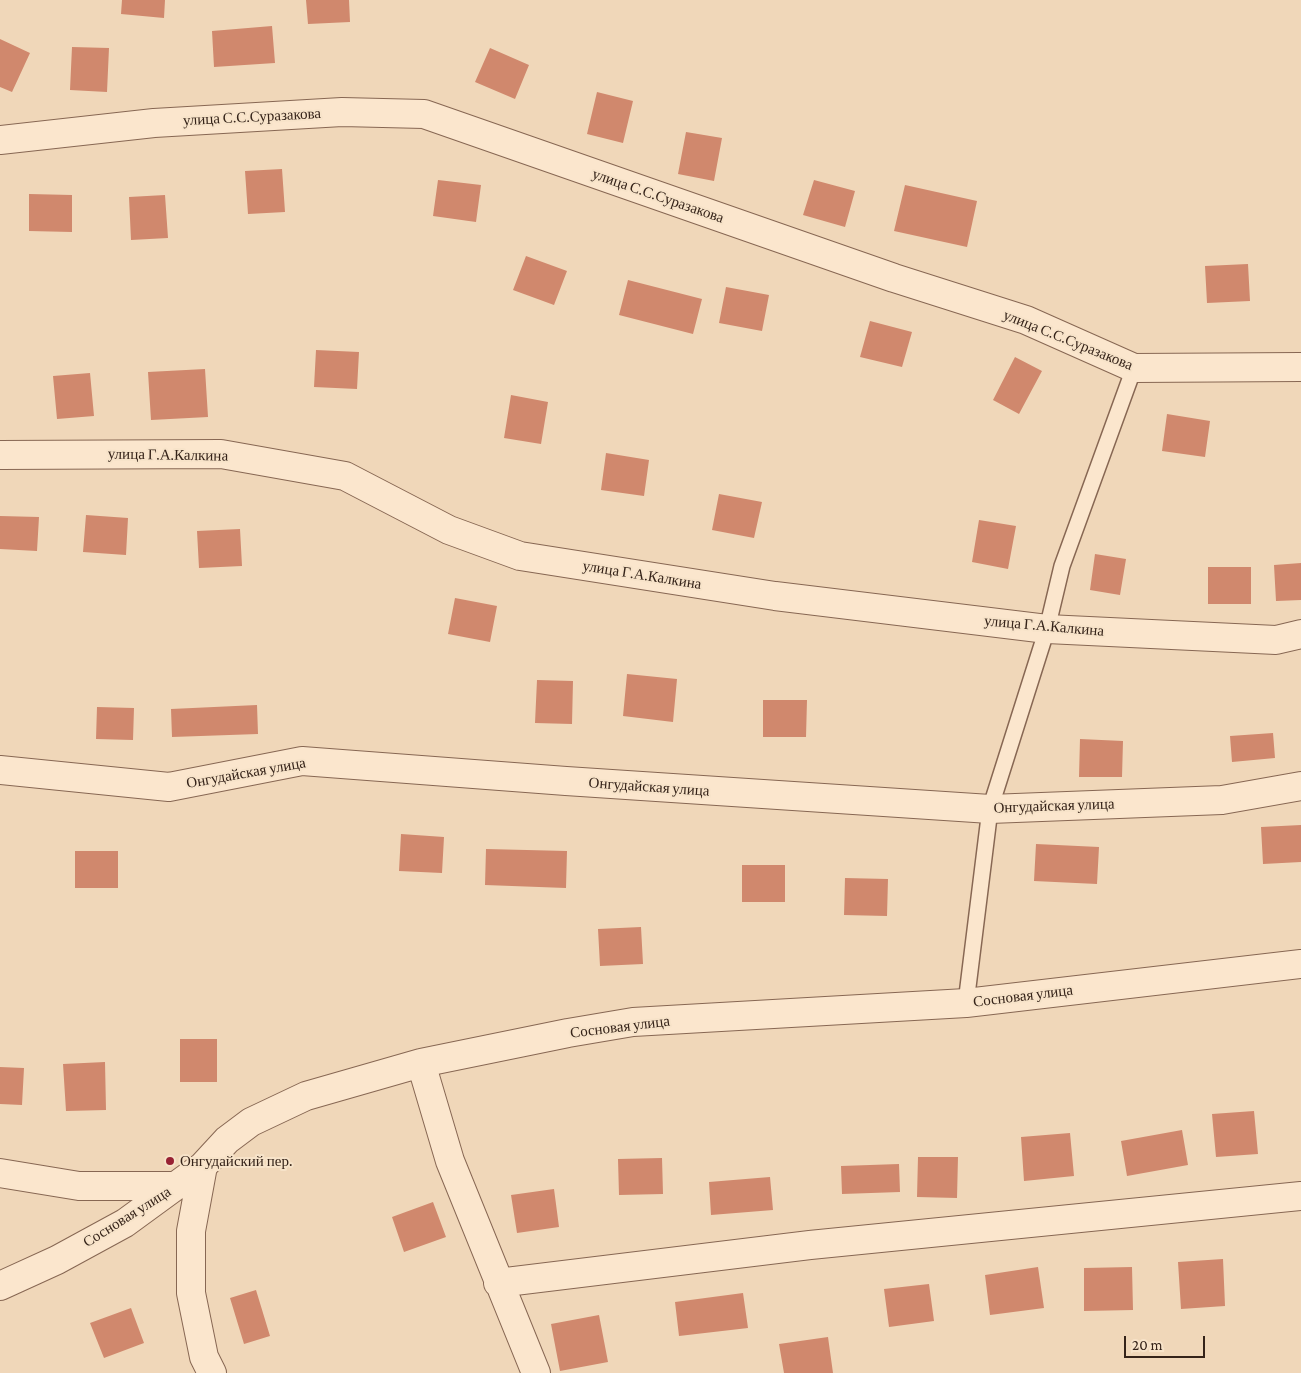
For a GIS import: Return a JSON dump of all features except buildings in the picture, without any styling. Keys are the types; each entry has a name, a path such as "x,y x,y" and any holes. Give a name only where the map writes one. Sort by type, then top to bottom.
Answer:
{"street":[{"name":"улица С.С.Суразакова","path":"0,140 164,122 342,112 424,114 885,275 1026,320 1134,368 1301,368"},
{"name":"улица Г.А.Калкина","path":"0,455 221,454 345,476 449,530 520,556 776,596 1047,629 1276,640 1301,634"},
{"name":"Онгудайская улица","path":"0,770 169,787 302,761 566,781 990,809 1222,800 1301,786"},
{"name":"Сосновая улица","path":"0,1286 56,1260 125,1223 203,1166 227,1140 251,1122 306,1096 421,1063 568,1033 633,1022 966,1003 1301,964"},
{"path":"421,1063 450,1161 536,1373"},
{"path":"203,1166 191,1231 191,1293 204,1357 212,1373"},
{"path":"0,1174 79,1186 176,1186"},
{"path":"498,1283 810,1246 1301,1196"}],"lane":[{"path":"966,1003 990,809 1047,629 1062,566 1134,368"}],"place":[{"name":"Онгудайский пер.","path":"170,1161"}]}
